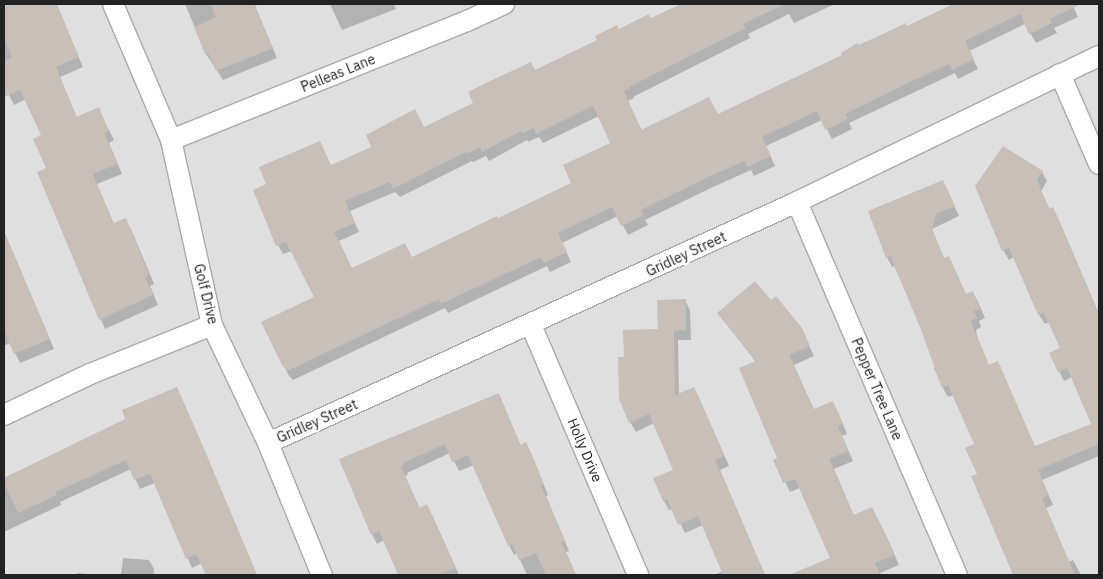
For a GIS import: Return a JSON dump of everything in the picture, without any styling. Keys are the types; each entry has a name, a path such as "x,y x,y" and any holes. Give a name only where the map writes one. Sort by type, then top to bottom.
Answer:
{"street":[{"name":"Golf Drive","path":"113,4 171,140 212,325 268,442 322,575"},
{"name":"Pelleas Lane","path":"171,140 463,12 504,4"},
{"name":"Gridley Street","path":"268,442 531,325 797,202 1099,56"},
{"path":"1060,74 1099,164"},
{"name":"Pepper Tree Lane","path":"797,202 956,575"},
{"path":"4,415 90,374 212,325"},
{"name":"Holly Drive","path":"531,325 638,575"}],"shaded area":[{"path":"4,4 1099,4 1099,575 4,575"}],"building":[{"path":"4,4 57,4 79,57 56,67 76,117 99,107 109,131 104,133 117,164 93,174 113,223 126,218 149,275 145,277 153,295 99,320 37,172 46,168 33,139 41,135 20,90 4,97 4,61 12,57 4,39"},
{"path":"211,4 253,4 273,48 216,71 208,53 205,54 194,27 216,17"},
{"path":"681,4 785,4 743,24 746,28 624,91 641,130 709,97 718,114 842,55 841,53 857,43 858,45 906,23 907,26 953,4 1081,4 1050,19 1052,23 1029,34 1020,14 965,41 974,59 952,70 949,64 912,81 845,114 848,119 825,130 817,111 762,137 771,156 748,167 745,161 708,177 641,210 644,215 621,226 612,207 558,233 567,252 544,263 541,257 441,304 439,299 287,371 285,366 283,367 261,322 314,297 286,242 276,246 253,190 266,184 259,167 320,141 331,165 371,147 366,135 415,109 424,127 473,103 468,92 490,81 531,62 535,70 597,40 595,36 617,25 619,29 649,14 651,18","holes":["593,106 610,143 563,165 571,183 412,257 405,243 352,268 334,232 355,223 345,201 390,182 393,189 466,152 466,154 480,147 482,152 521,131 522,133 534,128 536,134"]},
{"path":"1003,146 1043,171 1037,180 1049,209 1053,207 1099,315 1099,444 1038,470 1049,495 1042,498 1075,575 1013,575 971,476 977,474 965,448 974,444 948,385 942,388 920,327 890,256 886,258 868,211 943,180 955,206 936,214 932,229 944,258 949,256 966,294 973,291 980,309 974,311 977,318 971,320 972,325 989,365 998,361 1035,446 1091,424 1067,368 1058,372 1049,353 1060,348 1044,313 1038,315 1009,248 1002,251 975,186"},
{"path":"4,232 50,339 14,354 4,330"},
{"path":"755,281 771,300 776,296 802,328 810,346 789,355 814,409 833,401 843,424 838,426 848,451 829,459 853,515 872,507 895,555 875,563 880,575 788,575 830,558 795,479 783,483 773,460 777,458 739,368 756,361 717,313"},
{"path":"686,299 686,330 674,331 675,395 694,387 724,456 715,460 765,575 723,575 698,516 678,525 667,499 663,501 653,478 673,470 649,414 629,423 619,399 618,357 624,357 623,330 658,329 657,300"},
{"path":"177,387 257,575 206,575 196,554 186,559 150,474 134,480 126,460 56,492 57,495 18,513 4,483 4,478 125,419 122,410"},
{"path":"499,393 520,445 526,442 544,485 541,486 565,541 561,542 576,575 546,575 536,553 519,560 512,544 508,546 468,455 452,462 445,444 403,463 404,465 401,466 419,508 427,504 456,568 438,575 398,575 379,531 371,535 339,459"}]}
